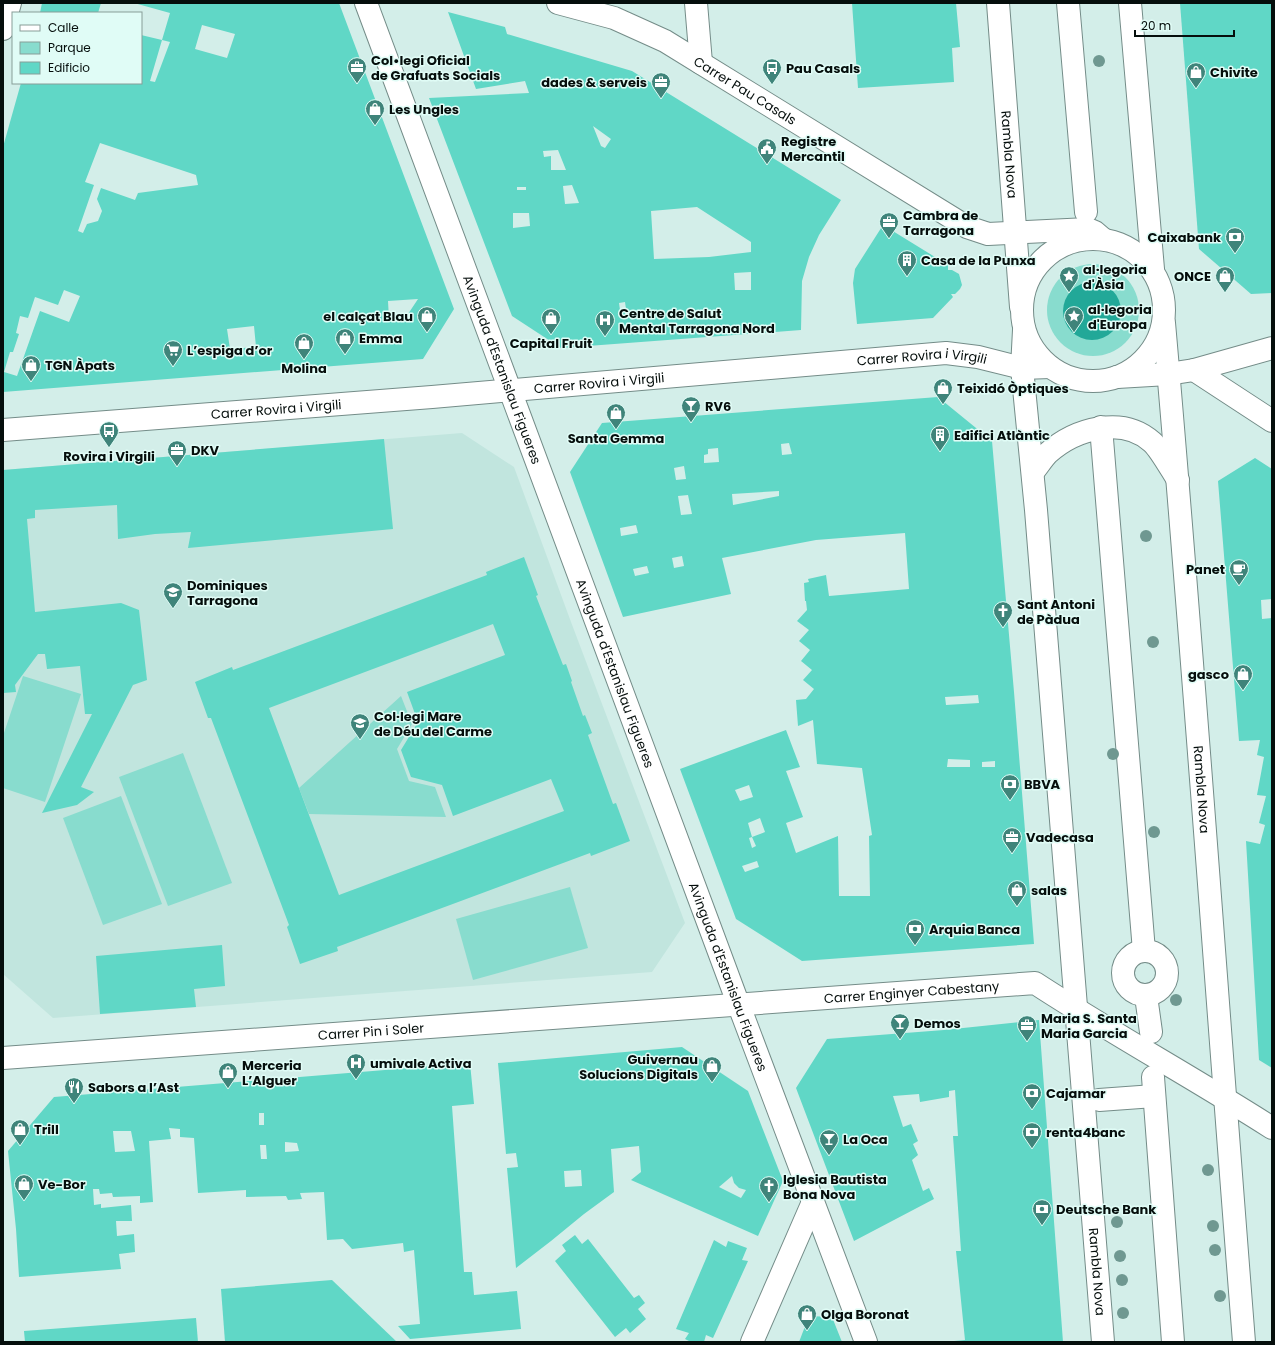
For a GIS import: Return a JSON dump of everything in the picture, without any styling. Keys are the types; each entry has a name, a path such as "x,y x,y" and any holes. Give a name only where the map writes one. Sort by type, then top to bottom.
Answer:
{"street":[{"path":"3,29 10,3"},
{"name":"Avinguda d'Estanislau Figueres","path":"366,3 738,1003 866,1342"},
{"name":"Carrer Pau Casals","path":"558,3 614,18 665,41 967,227 988,234 1088,229 1095,232 1102,238"},
{"path":"696,3 701,63"},
{"name":"Rambla Nova","path":"998,3 1024,330 1022,368 1033,472 1103,1342"},
{"path":"1068,3 1086,212"},
{"path":"1130,3 1153,269"},
{"path":"1021,307 1026,284 1037,264 1054,249 1070,241 1088,238 1102,238 1121,243 1138,254 1153,269 1161,286 1165,304 1164,322 1155,346 1139,365 1118,377"},
{"name":"Rambla Nova","path":"1164,322 1178,480 1244,1342"},
{"path":"1024,330 1034,350 1050,367 1066,376 1082,381 1100,382 1118,377 1168,374 1194,370 1272,348"},
{"name":"Carrer Rovira i Virgili","path":"3,430 510,390 946,353 978,357 1022,368 1050,367"},
{"path":"1194,370 1272,420"},
{"path":"1101,427 1144,951"},
{"path":"1033,472 1047,453 1066,440 1081,433 1101,427 1117,427 1138,433 1152,443 1178,480"},
{"path":"1144,951 1151,952 1158,956 1166,968 1164,983 1160,989 1154,994 1146,996 1133,992 1124,981 1123,974 1124,967 1131,956 1144,951"},
{"name":"Carrer Enginyer Cabestany","path":"738,1003 1035,983 1076,1010"},
{"path":"1146,996 1150,1032"},
{"name":"Carrer Pin i Soler","path":"3,1058 738,1003"},
{"path":"1076,1010 1225,1098 1272,1128"},
{"path":"1099,1100 1153,1086 1173,1342"},
{"path":"752,1342 813,1202"}],"shaded area":[{"path":"1092,282 1108,287 1116,295 1121,311 1116,327 1108,335 1092,340 1076,335 1068,327 1063,311 1068,295 1076,287"},
{"name":"Col·legi Mare de Déu del Carme","path":"462,433 514,467 685,923 652,972 53,1018 3,974 3,470"}],"green space":[{"path":"1093,264 1110,268 1125,278 1135,293 1139,310 1135,327 1125,342 1110,352 1093,356 1076,352 1061,342 1051,327 1047,310 1051,293 1061,278 1076,268"},
{"path":"23,676 81,694 45,802 3,788 3,736"},
{"path":"401,696 412,724 397,749 409,781 435,787 446,817 309,814 299,788"},
{"path":"183,753 232,883 168,906 119,777"},
{"path":"121,796 162,904 103,925 63,818"},
{"path":"570,887 588,948 473,980 456,919"}],"building":[{"path":"42,3 101,3 98,12 40,12"},
{"path":"134,3 339,3 454,309 423,359 3,392 3,147 21,84 142,84 142,35 162,40 170,13","holes":["202,25 235,34 227,58 195,49","162,40 170,42 155,82 150,81","100,143 196,175 198,185 138,193 135,200 101,188 97,199 102,211 98,221 87,224 83,233 78,231 94,185 85,182","64,290 80,296 69,322 40,311 17,376 4,372 10,352 13,352 19,334 16,333 20,316 28,318 35,297 58,305","418,299 406,317 389,319 388,301","254,326 256,347 230,349 227,329"]},
{"path":"852,3 956,3 960,47 952,48 954,82 858,88"},
{"path":"1180,3 1272,3 1272,293 1251,294 1199,249"},
{"path":"448,12 505,27 507,34 632,71 841,200 819,235 809,257 802,281 801,330 561,348 512,316 429,98 529,93 525,81 476,89","holes":["593,126 611,139 605,148 601,146","558,150 566,170 551,170 551,156 544,157 543,151","572,185 579,203 565,204 563,186","517,187 526,187 526,190 517,190","697,207 751,242 751,252 709,257 654,259 651,211","513,213 529,213 530,226 513,228","751,272 751,290 735,290 734,273","625,302 626,309 620,310 619,303"]},
{"name":"Casa de la Punxa","path":"883,225 948,265 948,270 952,270 959,274 962,285 960,289 955,294 951,294 953,297 933,318 857,324 853,283 855,269"},
{"path":"938,397 992,441 1034,944 802,961 736,919 680,769 786,730 800,767 786,771 803,817 786,823 796,853 838,836 839,896 870,896 869,836 872,835 862,768 817,764 813,720 798,726 796,700 806,699 814,689 803,680 812,670 801,661 810,650 799,641 809,630 797,621 807,610 804,583 809,582 808,579 826,575 829,596 909,589 905,533 816,540 722,558 731,594 623,617 570,472 602,423","holes":["789,443 792,454 782,455 781,444","718,448 719,462 704,463 704,455 708,454 708,449","684,466 686,479 676,480 674,468","779,491 779,496 733,505 732,494","688,495 692,514 681,515 678,496","636,525 638,533 621,536 620,528","682,556 684,566 674,568 672,558","647,566 649,573 635,576 633,569","978,695 979,703 946,705 945,697","948,759 970,760 970,767 947,767","995,761 995,767 982,767 982,762","749,785 753,797 740,801 735,790","760,818 765,832 752,837 748,823","752,837 756,846 752,848 749,838","757,861 759,867 745,872 742,866"]},
{"path":"384,439 393,529 188,548 191,532 155,534 118,539 117,505 35,510 35,518 27,519 35,612 121,603 139,610 147,680 133,685 81,787 94,792 77,805 42,813 92,714 85,714 80,666 47,669 45,654 38,654 15,685 16,692 3,693 3,470"},
{"path":"1255,458 1272,469 1272,599 1261,600 1262,619 1272,618 1272,1068 1259,1060 1246,841 1260,844 1265,825 1259,823 1266,796 1257,795 1264,757 1257,755 1260,740 1239,741 1218,481"},
{"path":"524,557 538,595 536,596 563,665 566,664 583,716 585,715 592,733 588,735 613,804 616,803 630,841 591,856 590,853 337,947 338,951 300,964 287,927 289,925 211,718 208,718 195,682 232,667 233,670 487,575 486,572","holes":["493,624 505,655 407,692 418,722 401,750 411,777 442,785 453,816 551,779 564,811 339,895 269,708"]},
{"path":"222,945 225,986 194,989 196,1007 100,1014 96,956"},
{"path":"1039,1020 1063,1342 954,1342 965,1340 956,1251 961,1251 953,1136 958,1136 955,1090 949,1091 949,1097 920,1102 919,1094 893,1096 903,1127 911,1124 918,1141 913,1144 918,1155 912,1160 923,1191 929,1188 934,1199 854,1241 796,1088 827,1039 944,1030"},
{"path":"682,1047 748,1091 783,1181 758,1236 631,1180 641,1172 639,1146 611,1149 614,1192 516,1268 507,1168 518,1167 516,1153 506,1154 498,1063","holes":["581,1170 582,1186 565,1187 564,1171","732,1176 734,1183 739,1188 746,1190 741,1198 719,1187"]},
{"path":"470,1063 474,1104 452,1106 464,1272 472,1272 474,1295 517,1291 521,1329 410,1339 398,1326 420,1324 414,1250 404,1252 403,1243 352,1249 343,1239 327,1240 324,1192 300,1193 302,1199 288,1200 286,1196 246,1197 246,1190 198,1193 194,1138 180,1137 180,1129 169,1128 171,1139 149,1141 153,1202 140,1203 140,1196 113,1197 112,1193 100,1194 99,1189 93,1189 94,1205 101,1204 101,1208 131,1205 132,1221 116,1221 117,1236 134,1234 135,1252 119,1254 121,1269 19,1277 8,1151 54,1097","holes":["259,1113 264,1113 264,1125 259,1125","113,1131 131,1131 135,1151 115,1152","285,1142 297,1143 299,1151 285,1152","260,1145 266,1145 267,1159 261,1159"]},
{"path":"575,1235 582,1244 588,1239 634,1298 639,1295 645,1303 638,1309 646,1319 630,1333 626,1328 615,1337 555,1261 566,1251 562,1245"},
{"path":"714,1240 726,1247 728,1241 747,1248 742,1260 748,1261 713,1338 706,1335 704,1342 691,1342 685,1339 689,1333 676,1329"},
{"path":"332,1280 397,1342 225,1342 221,1289"},
{"path":"809,1316 832,1317 842,1342 799,1342"},
{"path":"196,1318 198,1342 25,1342 24,1331"}],"place":[{"name":"Col•legi Oficial de Grafuats Socials","path":"357,84"},
{"name":"Pau Casals","path":"772,85"},
{"name":"Chivite","path":"1196,89"},
{"name":"dades & serveis","path":"661,99"},
{"name":"Les Ungles","path":"375,126"},
{"name":"Registre Mercantil","path":"767,165"},
{"name":"Cambra de Tarragona","path":"889,239"},
{"name":"Caixabank","path":"1235,254"},
{"name":"Casa de la Punxa","path":"907,277"},
{"name":"al·legoria d'Àsia","path":"1069,293"},
{"name":"ONCE","path":"1225,293"},
{"name":"el calçat Blau","path":"427,333"},
{"name":"al·legoria d'Europa","path":"1074,333"},
{"name":"Capital Fruit","path":"551,335"},
{"name":"Centre de Salut Mental Tarragona Nord","path":"605,337"},
{"name":"Emma","path":"345,355"},
{"name":"Molina","path":"304,360"},
{"name":"L’espiga d’or","path":"173,367"},
{"name":"TGN Àpats","path":"31,382"},
{"name":"Teixidó Òptiques","path":"943,405"},
{"name":"RV6","path":"691,423"},
{"name":"Santa Gemma","path":"616,430"},
{"name":"Rovira i Virgili","path":"109,448"},
{"name":"Edifici Atlàntic","path":"940,452"},
{"name":"DKV","path":"177,467"},
{"name":"Panet","path":"1239,586"},
{"name":"Dominiques Tarragona","path":"173,609"},
{"name":"Sant Antoni de Pàdua","path":"1003,628"},
{"name":"gasco","path":"1243,691"},
{"name":"Col·legi Mare de Déu del Carme","path":"360,740"},
{"name":"BBVA","path":"1010,801"},
{"name":"Vadecasa","path":"1012,854"},
{"name":"salas","path":"1017,907"},
{"name":"Arquia Banca","path":"915,946"},
{"name":"Demos","path":"900,1040"},
{"name":"Maria S. Santa Maria Garcia","path":"1027,1042"},
{"name":"umivale Activa","path":"356,1080"},
{"name":"Guivernau Solucions Digitals","path":"712,1083"},
{"name":"Merceria L’Alguer","path":"228,1089"},
{"name":"Sabors a l’Ast","path":"74,1104"},
{"name":"Cajamar","path":"1032,1110"},
{"name":"Trill","path":"20,1146"},
{"name":"renta4banc","path":"1032,1149"},
{"name":"La Oca","path":"829,1156"},
{"name":"Ve-Bor","path":"24,1201"},
{"name":"Iglesia Bautista Bona Nova","path":"769,1203"},
{"name":"Deutsche Bank","path":"1042,1226"},
{"name":"Olga Boronat","path":"807,1331"}]}
